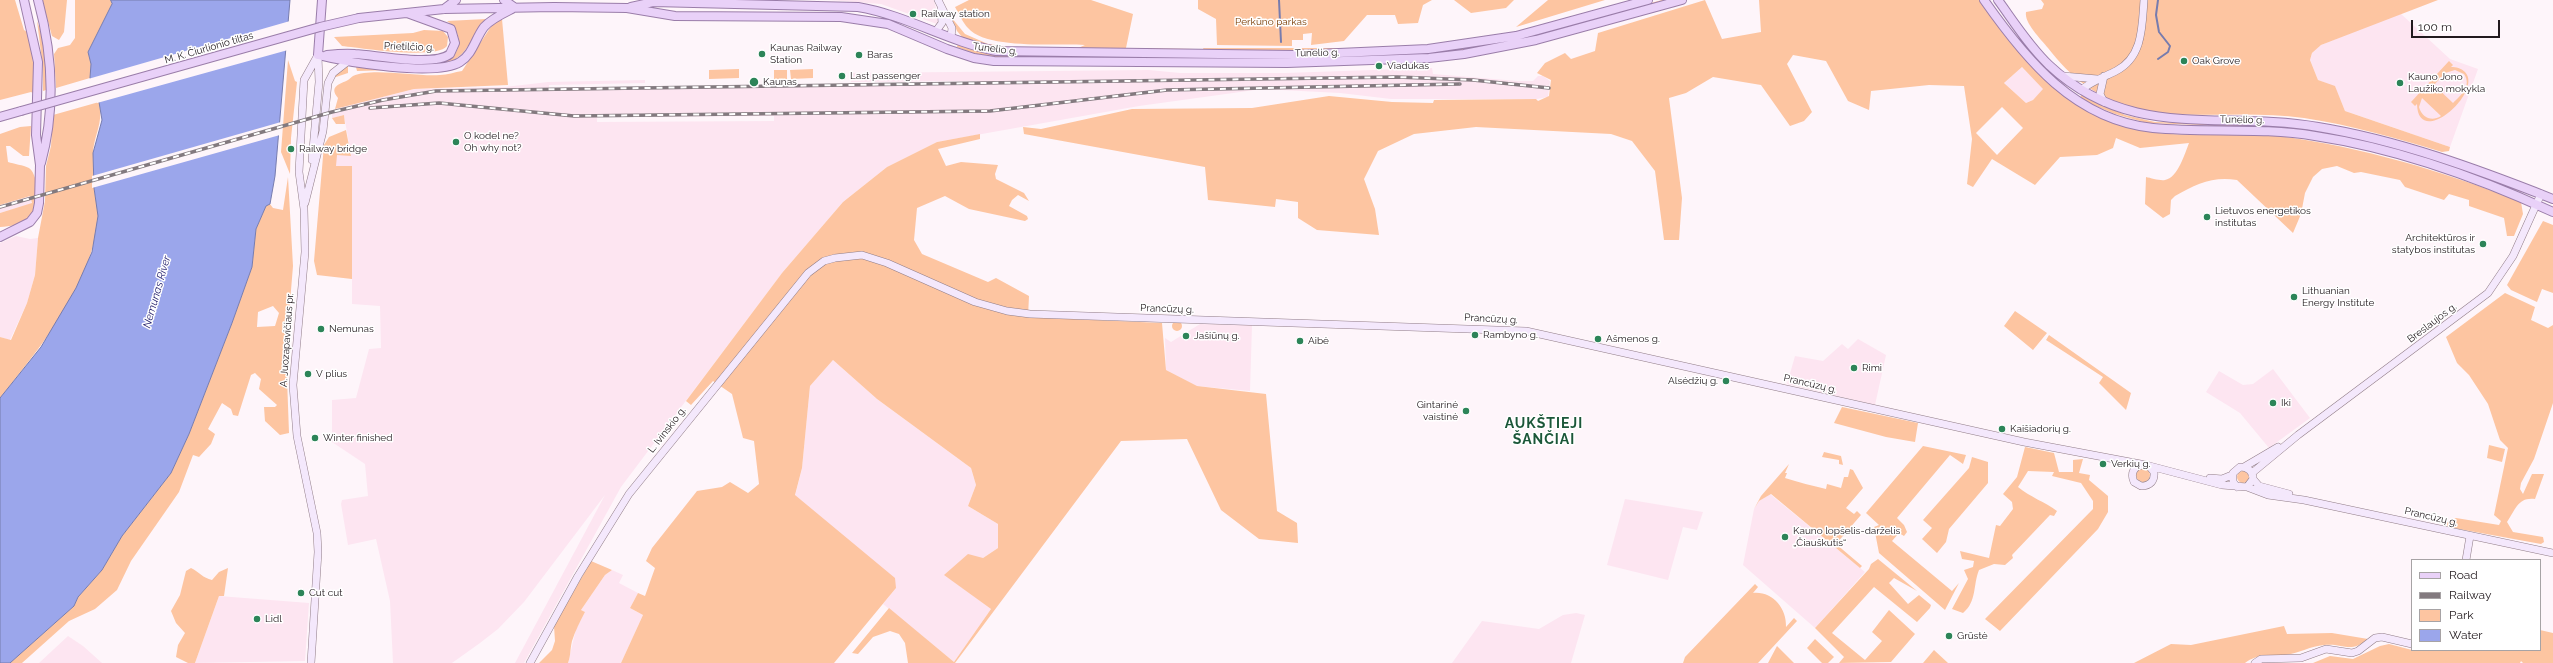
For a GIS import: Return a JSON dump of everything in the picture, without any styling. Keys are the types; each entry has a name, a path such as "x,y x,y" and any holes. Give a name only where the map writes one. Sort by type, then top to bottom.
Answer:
{"main road":[{"path":"0,237 22,227 36,216 39,203 40,165 36,135 38,62 24,0"},
{"path":"38,0 49,46 52,85 48,138 40,165"},
{"path":"318,55 322,0"},
{"path":"444,9 456,0"},
{"path":"504,0 514,7"},
{"name":"Tunelio g.","path":"627,8 653,2 761,2 858,7 878,10 981,48 1016,53 1294,55 1428,49 1516,36 1648,0"},
{"name":"Tunelio g.","path":"627,8 675,16 841,17 879,22 947,49 981,59 1016,62 1287,63 1429,58 1471,53 1536,40 1682,0"},
{"name":"Tunelio g.","path":"1984,0 2029,60 2054,85 2072,97 2107,116 2136,125 2172,129 2293,132 2361,145 2414,160 2516,195 2553,212"},
{"name":"Tunelio g.","path":"1998,0 2038,53 2062,76 2081,90 2105,103 2127,111 2158,118 2286,122 2339,130 2415,150 2553,199"},
{"path":"761,2 761,17"},
{"path":"785,4 785,17"},
{"path":"404,12 514,7 627,8"},
{"name":"Prietilčio g.","path":"318,55 347,62 426,68 453,65 472,50 488,23 514,7"},
{"name":"Prietilčio g.","path":"318,55 353,54 421,59 437,58 450,54 455,43 451,30 404,12"},
{"name":"M. K. Čiurlionio tiltas","path":"2,115 21,111 320,27 359,18 404,12"},
{"path":"947,49 951,37"},
{"path":"2072,97 2081,90"},
{"path":"0,124 2,115"}],"street":[{"path":"936,31 942,23 941,9 938,0"},
{"path":"2081,90 2097,79 2124,66 2136,52 2140,43 2144,0"},
{"path":"941,9 948,17 952,28 951,37"},
{"name":"A. Juozapavičiaus pr.","path":"310,178 319,82 318,55"},
{"name":"A. Juozapavičiaus pr.","path":"311,663 318,552 317,533 297,436 293,385 305,252 304,209 298,172 304,80 318,55"},
{"name":"A. Juozapavičiaus pr.","path":"304,209 310,178 323,131 328,82 333,73 347,62"},
{"path":"2062,76 2097,79"},
{"path":"2104,76 2100,94 2105,103"},
{"name":"Breslaujos g.","path":"2252,476 2298,435 2488,293 2513,256 2538,205 2541,194"},
{"name":"Prancūzų g.","path":"862,255 887,263 975,302 1007,311 1088,316 1512,329 2116,460 2146,465 2174,473 2201,478 2222,479 2232,475"},
{"name":"L. Ivinskio g.","path":"530,663 578,576 620,506 692,414 812,270 835,258 862,255"},
{"name":"Breslaujos g.","path":"2244,467 2298,435"},
{"name":"Prancūzų g.","path":"2116,460 2133,473"},
{"path":"2146,465 2154,472 2154,478 2149,484 2141,486 2134,482 2133,473 2138,466 2146,465"},
{"path":"2244,467 2252,476 2247,487 2237,487 2233,482 2232,475 2237,469 2244,467"},
{"name":"Prancūzų g.","path":"2154,478 2161,474 2174,473"},
{"name":"Prancūzų g.","path":"2252,476 2260,486 2304,500"},
{"name":"Prancūzų g.","path":"2201,478 2222,485 2237,487"},
{"name":"Prancūzų g.","path":"2247,487 2268,495 2304,500 2553,553"},
{"path":"2466,559 2470,536"},
{"path":"2255,663 2261,659 2301,658 2326,650 2352,653 2358,651 2375,638 2382,637 2411,644"}],"shaded area":[{"path":"829,0 934,0 939,21 937,24 881,4"},
{"name":"Kauno Jono Laužiko mokykla","path":"2400,13 2450,59 2478,69 2450,147 2345,111 2335,87 2318,80 2310,60 2312,53 2321,45"},
{"path":"2022,67 2044,89 2033,100 2026,103 2004,83"},
{"path":"1432,68 1433,74 1518,81 1533,81 1538,76 1543,76 1550,81 1548,97 1537,99 1391,99 1340,93 1262,89 1139,106 937,142 887,167 843,202 782,273 621,487 524,663 515,663 605,495 524,602 498,629 452,663 393,663 390,601 376,539 348,545 341,504 342,500 368,496 365,464 332,442 332,400 356,398 369,349 381,348 380,306 352,304 352,166 336,166 336,155 351,155 344,115 332,118 332,112 335,109 414,89 505,87 548,82 645,80 645,83 549,85 549,88 977,83 977,81 851,82 852,73 1149,70 1180,73 1285,73","holes":["774,116 774,121 597,122 597,117"]},
{"path":"30,196 32,204 0,213 0,205"},
{"path":"16,236 30,239 38,238 35,275 27,303 10,340 0,337 0,243"},
{"path":"1200,324 1252,325 1250,391 1196,386 1166,370 1165,338 1171,342"},
{"path":"1858,339 1886,355 1875,405 1787,384 1795,356 1823,361 1842,344 1848,349"},
{"path":"833,360 877,399 971,468 976,485 968,506 998,524 998,548 983,558 945,575 991,609 954,662 883,604 896,588 795,496 802,468 810,386"},
{"path":"2273,369 2310,418 2269,448 2240,413 2206,392 2219,371 2243,385 2253,384"},
{"name":"Kauno lopšelis-darželis „Čiauškutis“","path":"1770,494 1865,572 1815,628 1743,565 1754,509 1759,501"},
{"path":"1625,499 1703,512 1697,530 1683,527 1668,580 1607,565"},
{"path":"612,570 623,575 619,583 638,593 630,608 643,615 621,663 568,663 576,629 585,612 581,610 605,575"},
{"path":"219,596 309,603 305,661 195,663"},
{"path":"1576,613 1585,615 1571,663 1452,663 1482,621 1539,629 1563,615"},
{"path":"68,636 83,646 102,663 39,663"}],"green space":[{"path":"0,0 15,0 24,30 27,32 32,47 35,94 31,92 0,100"},
{"path":"42,0 67,0 64,32 59,40 52,36"},
{"path":"75,0 111,0 112,4 88,52 91,64 90,78 56,88 54,54 58,48 70,45 75,38"},
{"path":"969,0 1091,0 1133,14 1126,48 1196,49 1076,49 1085,45 1023,44 990,40 977,35 968,28 955,7"},
{"name":"Perkūno parkas","path":"1198,0 1432,0 1423,5 1418,23 1398,24 1395,15 1367,15 1344,41 1311,45 1312,33 1303,34 1303,40 1292,40 1292,46 1217,45 1216,19 1198,9"},
{"path":"1454,0 1514,0 1506,8 1471,13"},
{"path":"1548,0 1605,0 1516,27"},
{"path":"1662,0 1669,0 1554,32 1496,46 1467,51 1383,58 1275,61 1006,59 976,54 957,47 958,43 985,53 1016,57 1279,58 1437,52 1518,39"},
{"path":"1705,0 1722,39 1761,32 1759,0 1981,0 2018,50 2038,72 2059,91 2083,108 2109,121 2137,130 2170,134 2238,134 2279,136 2341,147 2432,170 2492,191 2521,202 2523,214 2514,236 2507,236 2504,218 2469,206 2469,200 2449,194 2444,200 2405,187 2400,180 2361,172 2354,173 2337,166 2322,169 2313,177 2305,193 2301,214 2293,233 2237,180 2212,180 2175,196 2171,200 2170,214 2163,218 2145,204 2146,177 2165,180 2174,175 2183,159 2189,143 2140,148 2116,138 2113,148 2097,155 2060,157 2035,185 1992,159 1973,187 1967,184 1972,139 1964,86 1929,85 1871,91 1869,110 1848,101 1826,61 1793,55 1787,64 1812,112 1804,121 1790,126 1761,85 1713,77 1686,93 1669,98 1682,198 1679,240 1664,240 1655,171 1632,141 1611,134 1476,127 1414,134 1378,151 1364,179 1375,209 1379,235 1317,230 1298,218 1298,202 1276,199 1275,207 1208,200 1205,167 1024,134 1023,127 1041,129 1132,109 1252,108 1329,96 1392,102 1433,103 1434,100 1536,99 1538,101 1549,96 1551,80 1537,73 1545,63 1565,53 1571,59 1595,51 1598,33","holes":["2022,67 2043,89 2033,100 2026,103 2004,83","2002,107 2023,128 1997,155 1976,133"]},
{"name":"Oak Grove","path":"2041,0 2438,0 2321,45 2312,53 2310,60 2318,80 2335,86 2345,111 2450,147 2449,151 2442,152 2373,132 2304,118 2267,115 2198,115 2166,113 2135,108 2105,97 2076,78 2030,26 2026,12 2042,9 2044,4"},
{"path":"951,17 965,34 988,44 1017,48 999,48 963,38 957,31"},
{"path":"486,19 462,54 456,59 439,64 450,59 454,55 459,45 459,39 455,29 447,21"},
{"path":"502,19 508,85 414,89 335,109 338,98 334,91 335,88 339,84 361,73 383,72 445,75 462,71 492,25"},
{"path":"37,21 45,55 46,90 43,91 43,68"},
{"path":"424,30 443,31 448,37 447,46 440,50 429,52 414,53 381,51 342,46 334,37 413,33"},
{"path":"1203,48 1341,48 1344,50 1204,50"},
{"path":"288,60 295,81 297,82 291,138 290,174 281,152"},
{"path":"2449,61 2453,65 2451,67 2458,68 2465,72 2468,81 2466,92 2448,113 2438,119 2428,121 2420,117 2417,104 2415,106 2411,102","holes":["2455,70 2464,74 2467,82 2464,90 2453,103 2434,85 2445,73","2422,98 2441,116 2431,119 2422,114 2419,107"]},
{"path":"348,66 348,73 333,78 341,69"},
{"path":"356,67 396,70 357,71"},
{"path":"739,69 739,78 709,79 709,70"},
{"path":"813,69 813,78 791,79 790,70"},
{"path":"774,70 787,70 787,79 774,79"},
{"path":"2082,94 2125,115 2155,122 2288,126 2352,136 2411,152 2521,190 2522,192 2369,143 2313,131 2282,128 2147,123 2115,114 2079,99"},
{"path":"99,102 100,117 93,149 94,190 98,208 98,216 94,241 86,266 76,290 48,336 0,398 0,337 11,340 27,303 35,275 38,238 45,201 46,166 51,146 53,115"},
{"path":"344,115 345,124 336,124 332,118"},
{"path":"31,126 29,156 23,156 10,146 6,146 8,162 27,167 33,172 37,193 35,208 29,218 22,223 0,227 0,213 32,203 30,196 0,205 0,134 20,127"},
{"path":"346,130 351,156 337,155 336,166 352,166 352,279 317,275 314,261 324,145 329,137"},
{"path":"980,134 980,139 938,149 946,166 961,162 998,165 995,174 996,179 1024,193 1029,201 1018,195 1012,200 1009,206 1027,216 1028,219 1025,221 969,209 945,196 917,208 914,240 922,254 988,282 996,278 1029,296 1028,317 1162,323 1166,370 1197,386 1266,394 1277,511 1297,523 1298,543 1259,539 1221,510 1187,439 1121,441 955,663 908,663 905,643 899,634 890,631 873,637 858,654 852,653 889,608 954,662 991,609 944,575 968,554 983,558 998,548 998,524 968,506 976,485 971,468 877,399 833,360 810,386 802,468 795,495 895,578 896,588 834,663 621,663 643,615 630,608 638,593 645,596 655,568 646,561 652,548 697,491 722,487 730,482 748,493 759,484 754,441 743,438 732,394 713,381 691,405 686,401 782,273 843,202 887,167 937,142"},
{"path":"288,177 293,266 286,351 289,433 280,435 265,421 264,407 275,407 277,405 259,389 261,379 255,373 251,375 238,416 233,415 231,409 222,403 208,429 215,434 211,444 199,457 193,455 179,492 131,561 117,590 95,609 69,621 22,663 10,663 74,606 78,597 102,570 122,536 171,473 189,434 252,267 256,229 266,206 270,204 273,208 283,210","holes":["273,306 279,313 275,326 257,327 258,312"]},
{"path":"2543,221 2553,225 2553,293 2542,289 2537,302 2511,290 2507,285"},
{"path":"2505,293 2535,307 2531,320 2548,328 2553,325 2553,403 2534,459 2521,483 2520,489 2523,494 2532,474 2544,474 2535,499 2529,499 2521,502 2515,508 2507,522 2513,532 2543,537 2544,542 2541,544 2448,527 2446,523 2456,518 2499,525 2501,521 2494,515 2508,448 2500,440 2488,404 2469,375 2457,363 2446,337"},
{"path":"2015,311 2047,333 2033,350 2004,326"},
{"path":"1175,321 1179,321 1181,322 1181,330 1175,331 1172,328 1172,324"},
{"path":"2049,335 2131,393 2126,410 2099,383 2103,377 2046,340"},
{"path":"1842,407 1918,423 1915,442 1886,437 1834,423"},
{"path":"2489,445 2505,449 2502,462 2487,458"},
{"path":"1923,446 1966,455 1963,464 1950,455 1897,518 1904,525 1907,532 1904,536 1899,533 1892,541 1952,591 1959,583 1945,610 1879,553 1874,527 1879,525 1866,513"},
{"path":"2025,447 2054,453 2059,472 2073,472 2073,460 2083,459 2079,473 2090,475 2089,480 2108,496 2108,512 2098,529 2000,631 1985,619 2093,509 2093,501 2081,483 2052,476 2054,472 2028,471 2018,487 2027,494 2057,511 2054,516 2050,515 2012,555 2013,558 2005,565 1994,564 1979,570 1971,604 1963,613 1952,609 1968,579 1964,570 1973,567 1974,561 1962,559 1960,551 1989,558 1996,525 2000,526 2013,509 2012,502 2003,494 2017,477"},
{"path":"1824,452 1841,456 1843,465 1839,464 1839,460 1822,457"},
{"path":"1972,457 1988,462 1988,483 1949,529 1946,542 1937,553 1922,539 1932,528 1923,520 1969,468"},
{"path":"1789,464 1785,473 1787,473 1785,478 1826,489 1827,484 1841,488 1844,477 1848,477 1850,469 1853,470 1863,488 1846,508 1854,514 1857,511 1861,515 1836,544 1862,566 1860,568 1771,494 1759,501 1754,509 1761,496"},
{"path":"2143,468 2148,470 2150,475 2148,480 2143,482 2138,480 2136,475 2138,470"},
{"path":"2241,471 2245,471 2249,477 2245,483 2241,483 2237,479 2237,475"},
{"path":"1878,559 1917,591 1894,578 1889,583 1908,604 1919,595 1931,605 1930,608 1917,622 1874,587 1832,633 1865,660 1882,641 1872,632 1889,610 1915,634 1891,662 1839,663 1844,657 1815,628 1869,569 1871,564"},
{"path":"591,561 612,570 605,575 581,610 585,612 573,637 568,663 539,663 552,650 555,641 554,626"},
{"path":"191,568 206,578 212,580 219,572 228,568 224,596 219,596 195,663 188,663 176,657 178,645 185,633 176,623 171,611 180,595 186,571"},
{"path":"1755,584 1758,587 1753,593 1760,593 1772,598 1781,607 1786,620 1786,627 1794,618 1797,621 1758,663 1683,663 1685,657"},
{"path":"2284,626 2287,634 2332,633 2368,639 2356,646 2351,647 2331,645 2319,646 2286,655 2259,656 2245,663 2134,663 2171,644 2191,645"},
{"path":"2541,630 2553,633 2553,663 2523,663 2521,661 2520,663 2313,663 2330,656 2353,659 2380,646 2389,644 2411,650 2411,651 2541,651"},
{"path":"1815,639 1834,657 1828,663 1822,663 1807,648"},
{"path":"1777,646 1794,663 1768,663"},
{"path":"1934,650 1948,663 1923,663"}],"water":[{"name":"Nemunas River","path":"111,0 290,0 275,176 270,204 266,206 256,229 252,267 189,434 171,473 122,536 102,570 78,597 74,606 10,663 0,663 0,398 41,347 76,288 92,252 98,216 94,188 93,153 102,120 99,102 90,78 91,64 88,52 112,4"}],"pier":[{"path":"290,21 288,50 97,103 88,79"},
{"path":"281,122 280,135 92,188 92,176"}],"waterway":[{"path":"1279,0 1281,42"},
{"path":"2158,0 2156,15 2159,32 2170,46 2168,52 2158,59"}],"railway":[{"path":"0,207 332,112 383,100 436,91 1397,77 1473,80 1549,88"},
{"path":"370,108 439,103 574,116 990,111 1167,90 1460,84"}],"place":[{"name":"Railway station","path":"913,14"},
{"name":"Kaunas Railway Station","path":"762,54"},
{"name":"Baras","path":"859,55"},
{"name":"Oak Grove","path":"2184,61"},
{"name":"Viadukas","path":"1379,66"},
{"name":"Last passenger","path":"842,76"},
{"name":"Kaunas","path":"754,82"},
{"name":"Kauno Jono Laužiko mokykla","path":"2400,83"},
{"name":"O kodel ne? Oh why not?","path":"456,142"},
{"name":"Railway bridge","path":"291,149"},
{"name":"Lietuvos energetikos institutas","path":"2207,217"},
{"name":"Architektūros ir statybos institutas","path":"2483,244"},
{"name":"Lithuanian Energy Institute","path":"2294,297"},
{"name":"Nemunas","path":"321,329"},
{"name":"Rambyno g.","path":"1475,335"},
{"name":"Jašiūnų g.","path":"1186,336"},
{"name":"Ašmenos g.","path":"1598,339"},
{"name":"Aibė","path":"1300,341"},
{"name":"Rimi","path":"1854,368"},
{"name":"V plius","path":"308,374"},
{"name":"Alsėdžių g.","path":"1726,381"},
{"name":"Iki","path":"2273,403"},
{"name":"Gintarinė vaistinė","path":"1466,411"},
{"name":"Kaišiadorių g.","path":"2002,429"},
{"name":"Winter finished","path":"315,438"},
{"name":"Verkių g.","path":"2103,464"},
{"name":"Kauno lopšelis-darželis „Čiauškutis“","path":"1785,537"},
{"name":"Cut cut","path":"301,593"},
{"name":"Lidl","path":"257,619"},
{"name":"Grūstė","path":"1949,636"}],"district":[{"name":"AUKŠTIEJI ŠANČIAI","path":"1544,432"}]}
